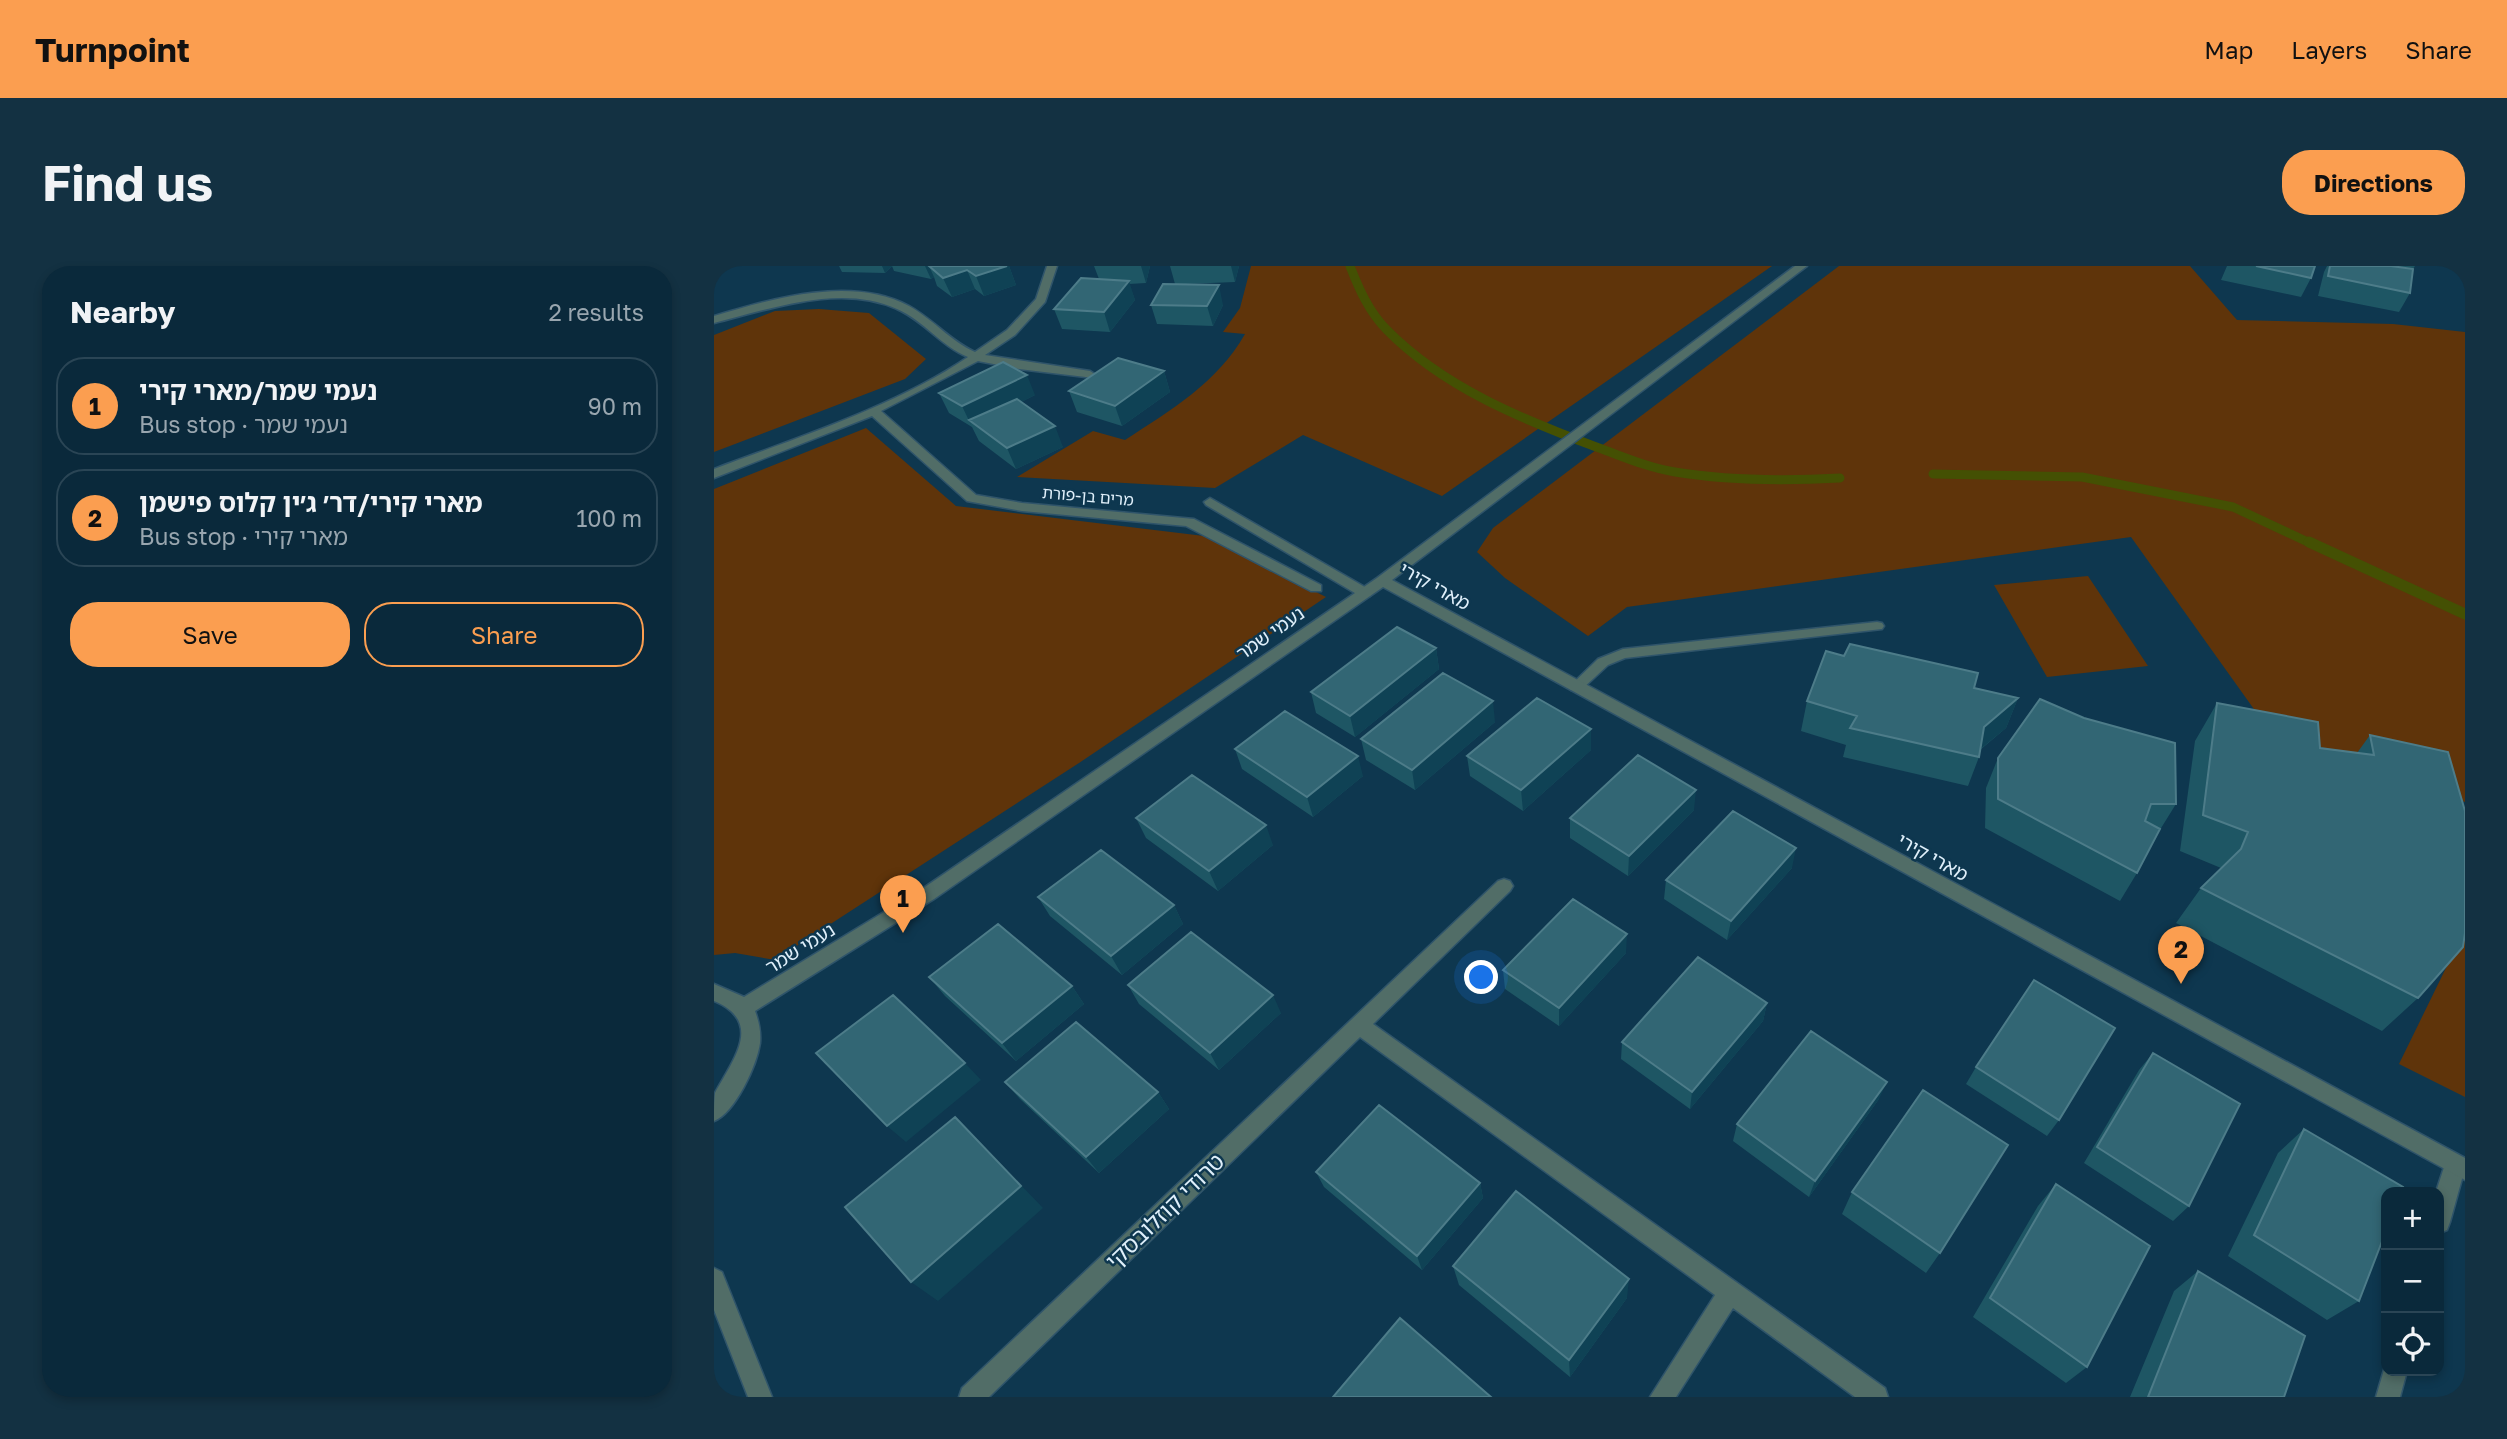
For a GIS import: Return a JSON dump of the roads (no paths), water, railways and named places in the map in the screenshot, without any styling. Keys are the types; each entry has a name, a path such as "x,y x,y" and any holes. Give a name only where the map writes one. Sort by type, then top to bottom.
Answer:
{"street":[{"path":"714,474 874,411 933,384 978,357 1028,314 1044,293 1052,266"},
{"name":"נעמי שמר","path":"743,1008 928,894 1366,593 1802,266"},
{"path":"714,320 796,299 872,298 902,307 934,332 978,357 1090,375"},
{"name":"מרים בן-פורת","path":"874,411 972,498 1022,507 1189,522 1316,589"},
{"name":"מארי קירי","path":"1382,581 2460,1168"},
{"name":"טרודי קוזלובסקי","path":"971,1397 1504,886"},
{"path":"714,992 723,994 743,1008 751,1032 748,1061 731,1092 714,1111"},
{"path":"1359,1025 1876,1397"},
{"path":"2444,1209 2460,1168"},
{"path":"714,1280 760,1397"},
{"path":"1662,1397 1730,1292"},
{"path":"2388,1397 2394,1376"}],"lane":[{"path":"1210,502 1366,593"},
{"path":"1576,687 1602,662 1623,654 1877,626"}],"waterway":[{"path":"1350,266 1375,316 1409,351 1459,385 1514,414 1637,462 1675,472 1758,480 1840,478"},
{"path":"1933,474 2082,477 2233,507 2312,544"},
{"path":"2309,542 2465,614"}],"place":[{"name":"נעמי שמר/מארי קירי","path":"903,933"},
{"name":"מארי קירי/דר׳ ג׳ין קלוס פישמן","path":"2181,984"}]}
